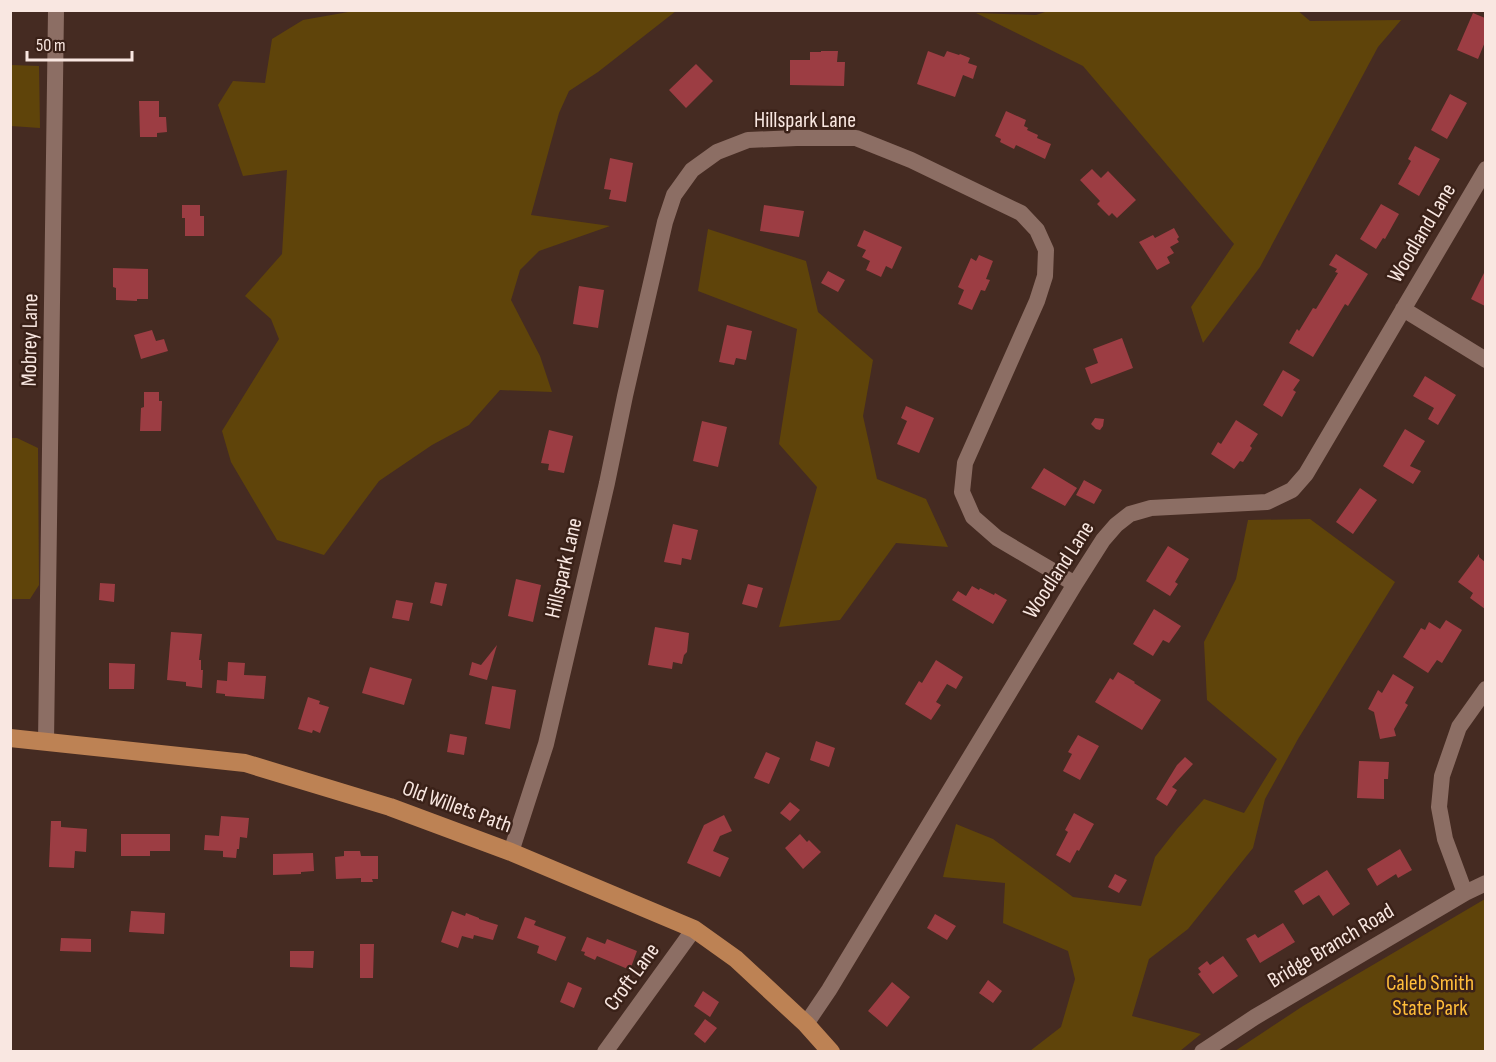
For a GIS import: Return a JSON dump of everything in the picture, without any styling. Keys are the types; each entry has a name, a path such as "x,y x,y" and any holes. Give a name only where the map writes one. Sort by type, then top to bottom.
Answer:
{"main road":[{"name":"Old Willets Path","path":"10,738 245,763 390,807 511,852 694,929 736,959 806,1024 831,1052"}],"street":[{"name":"Mobrey Lane","path":"46,742 56,10"},
{"name":"Hillspark Lane","path":"511,852 546,744 665,222 674,195 692,171 717,152 748,140 856,138 911,160 1021,213 1037,230 1046,250 1045,276 1037,301 965,463 962,492 973,516 997,538 1075,584"},
{"name":"Woodland Lane","path":"806,1024 829,990 1103,540 1130,514 1151,508 1267,502 1292,490 1306,474 1485,169"},
{"path":"1403,309 1485,360"},
{"path":"1465,893 1445,839 1439,807 1442,776 1459,727 1485,689"},
{"name":"Bridge Branch Road","path":"1202,1052 1265,1011 1485,883"},
{"name":"Croft Lane","path":"606,1052 694,929"}],"green space":[{"path":"1051,10 1297,10 1310,21 1401,20 1378,47 1260,267 1203,343 1191,307 1234,244 1083,66 976,13 1036,15"},
{"path":"354,11 676,11 598,72 569,91 559,113 531,215 610,226 539,251 520,270 511,300 540,356 552,392 500,390 469,425 432,445 379,481 324,555 277,540 231,462 222,431 279,339 271,319 245,296 282,254 287,170 243,176 218,105 233,81 265,83 272,39 303,20"},
{"path":"11,65 39,66 40,128 11,126"},
{"path":"708,229 806,261 818,312 873,360 863,416 877,479 926,499 948,547 896,543 840,620 779,627 817,487 779,444 797,329 698,291"},
{"path":"10,438 17,438 38,448 39,585 30,599 11,599"},
{"path":"1310,519 1395,582 1298,739 1265,799 1253,848 1188,929 1149,959 1132,1016 1201,1034 1180,1051 1030,1051 1061,1027 1075,979 1068,951 1003,923 1005,883 943,877 956,824 993,839 1073,897 1141,906 1155,857 1204,799 1244,813 1277,759 1207,700 1204,642 1236,579 1248,520"},
{"name":"Caleb Smith State Park","path":"1485,899 1485,1051 1235,1051 1303,1006"}],"building":[{"path":"1473,13 1485,18 1485,42 1478,59 1457,50"},
{"path":"838,51 837,62 845,62 844,86 790,85 790,60 810,60 810,52"},
{"path":"928,51 944,57 947,51 960,54 970,58 968,63 977,66 973,79 963,75 955,97 917,84"},
{"path":"696,64 713,81 686,108 669,90"},
{"path":"1450,94 1467,103 1447,139 1431,130"},
{"path":"139,101 159,101 159,117 166,117 167,132 157,133 157,137 140,137"},
{"path":"1006,111 1026,120 1024,126 1028,128 1027,130 1038,135 1037,138 1051,144 1045,159 1016,145 1014,149 1000,142 1001,139 995,136"},
{"path":"1415,146 1440,159 1419,196 1398,184 1411,161 1408,159"},
{"path":"610,158 633,163 626,202 609,199 611,190 604,189"},
{"path":"1092,169 1101,178 1108,171 1136,200 1117,218 1112,213 1109,216 1097,204 1100,201 1080,180"},
{"path":"1381,204 1399,214 1385,239 1383,238 1376,249 1360,239"},
{"path":"182,205 200,205 200,216 204,216 204,236 185,236"},
{"path":"764,205 804,211 799,237 760,231"},
{"path":"1174,228 1179,242 1170,247 1174,253 1167,257 1170,263 1157,270 1139,242 1153,235 1155,238"},
{"path":"864,230 902,247 892,269 886,266 881,277 866,270 870,261 862,257 866,250 857,246"},
{"path":"1336,254 1368,274 1348,306 1345,304 1313,357 1289,343 1313,308 1316,309 1338,273 1335,272 1337,269 1329,265"},
{"path":"979,255 993,261 986,279 990,280 985,291 981,290 972,310 958,304 964,290 958,287 971,258 976,261"},
{"path":"113,268 148,269 148,299 116,300"},
{"path":"828,271 845,280 838,292 821,283"},
{"path":"1485,271 1485,306 1471,299"},
{"path":"579,286 604,290 598,328 573,324"},
{"path":"727,325 752,331 746,360 736,358 734,365 719,362"},
{"path":"152,330 156,341 164,339 168,351 141,359 134,335"},
{"path":"1122,338 1133,368 1091,384 1085,368 1098,363 1093,349"},
{"path":"1283,370 1300,380 1293,390 1296,392 1282,417 1263,405"},
{"path":"1425,376 1456,395 1438,425 1428,419 1434,408 1413,396"},
{"path":"144,392 159,392 159,401 162,401 161,431 140,431"},
{"path":"906,406 934,418 919,453 897,444 907,421 901,418"},
{"path":"1095,418 1104,419 1100,430 1091,424"},
{"path":"1236,420 1258,434 1243,462 1240,461 1234,469 1211,454 1218,442 1221,444"},
{"path":"702,421 727,427 718,467 693,461"},
{"path":"1405,429 1425,441 1410,466 1421,471 1413,484 1383,466"},
{"path":"549,430 573,436 564,473 548,470 549,464 541,463"},
{"path":"1044,468 1077,488 1065,506 1031,488"},
{"path":"1084,480 1102,490 1094,504 1076,495"},
{"path":"1360,488 1377,500 1353,534 1336,522"},
{"path":"673,524 698,530 691,560 682,558 681,565 664,562"},
{"path":"1168,546 1189,559 1175,582 1178,584 1170,596 1146,581"},
{"path":"1479,554 1485,562 1485,609 1470,598 1473,593 1458,582"},
{"path":"516,579 541,585 533,622 508,616"},
{"path":"435,582 447,584 442,606 430,603"},
{"path":"100,583 115,584 114,602 99,600"},
{"path":"748,584 763,588 757,608 742,604"},
{"path":"972,586 994,595 995,593 1007,600 993,624 952,600 958,591 966,596"},
{"path":"396,600 413,603 409,621 392,618"},
{"path":"1154,609 1181,626 1169,643 1163,640 1153,656 1133,644"},
{"path":"1446,620 1462,630 1442,663 1437,660 1428,673 1403,657 1421,628 1425,630 1429,622 1440,629"},
{"path":"655,627 689,633 687,652 682,664 673,662 672,669 648,665"},
{"path":"171,632 202,634 199,660 201,660 201,670 203,670 202,688 186,686 186,682 167,680"},
{"path":"497,645 487,680 469,675 472,662 481,665"},
{"path":"936,660 963,677 956,689 947,684 936,702 941,705 931,720 905,704 919,681 922,683"},
{"path":"228,662 245,663 244,675 266,676 264,699 225,696 225,694 216,693 217,680 227,681"},
{"path":"109,663 135,664 134,689 109,689"},
{"path":"370,667 412,679 404,705 362,693"},
{"path":"1118,672 1161,700 1142,730 1095,702 1110,678 1113,680"},
{"path":"1393,674 1414,687 1405,703 1408,705 1394,729 1396,736 1380,739 1374,712 1368,709 1378,690 1382,693"},
{"path":"492,686 516,690 510,729 485,724"},
{"path":"308,697 329,707 320,733 298,729"},
{"path":"450,734 467,737 464,755 447,752"},
{"path":"1078,735 1099,746 1080,780 1063,771 1072,754 1068,752"},
{"path":"816,741 835,748 829,767 810,760"},
{"path":"766,752 780,758 769,784 754,778"},
{"path":"1185,757 1193,764 1172,787 1177,790 1167,806 1156,799 1177,765"},
{"path":"1359,761 1389,762 1388,779 1384,779 1384,799 1357,798"},
{"path":"790,802 800,810 790,821 780,813"},
{"path":"1074,813 1094,824 1070,863 1056,855 1068,832 1065,830"},
{"path":"724,815 732,831 720,836 713,851 729,858 720,877 687,863 704,825"},
{"path":"221,816 249,818 247,838 240,837 236,858 223,857 223,851 204,850 205,835 219,836"},
{"path":"51,821 61,821 61,827 87,829 86,852 75,851 74,868 49,867"},
{"path":"121,834 170,834 170,851 150,851 150,856 121,856"},
{"path":"800,834 821,852 803,869 785,848"},
{"path":"1400,849 1412,870 1398,878 1396,874 1377,886 1367,869"},
{"path":"344,851 360,851 361,856 378,856 378,879 372,879 373,882 361,882 361,878 336,879 335,857 344,856"},
{"path":"313,853 314,871 273,875 273,854"},
{"path":"1327,870 1350,904 1333,916 1319,895 1303,905 1294,891"},
{"path":"1115,874 1127,880 1119,893 1108,887"},
{"path":"131,911 165,913 164,934 129,932"},
{"path":"452,911 465,916 466,913 498,925 493,940 474,935 473,939 462,936 458,948 441,942"},
{"path":"935,914 956,926 947,940 927,928"},
{"path":"525,917 536,921 534,925 566,937 556,961 537,953 539,946 517,938"},
{"path":"1283,923 1295,942 1260,963 1246,939 1255,934 1258,938"},
{"path":"587,937 605,944 607,939 637,951 630,970 597,956 595,960 584,955 585,952 581,951"},
{"path":"61,938 91,939 91,952 60,951"},
{"path":"360,944 374,944 373,978 360,978"},
{"path":"290,951 314,951 313,968 290,967"},
{"path":"1223,956 1238,976 1213,994 1198,974 1201,972 1198,968 1207,961 1210,965"},
{"path":"988,980 1002,991 993,1003 979,993"},
{"path":"568,982 582,988 574,1008 560,1002"},
{"path":"892,982 910,997 887,1027 868,1011"},
{"path":"703,991 719,1002 710,1017 694,1006"},
{"path":"705,1019 717,1028 705,1043 694,1034"}]}
